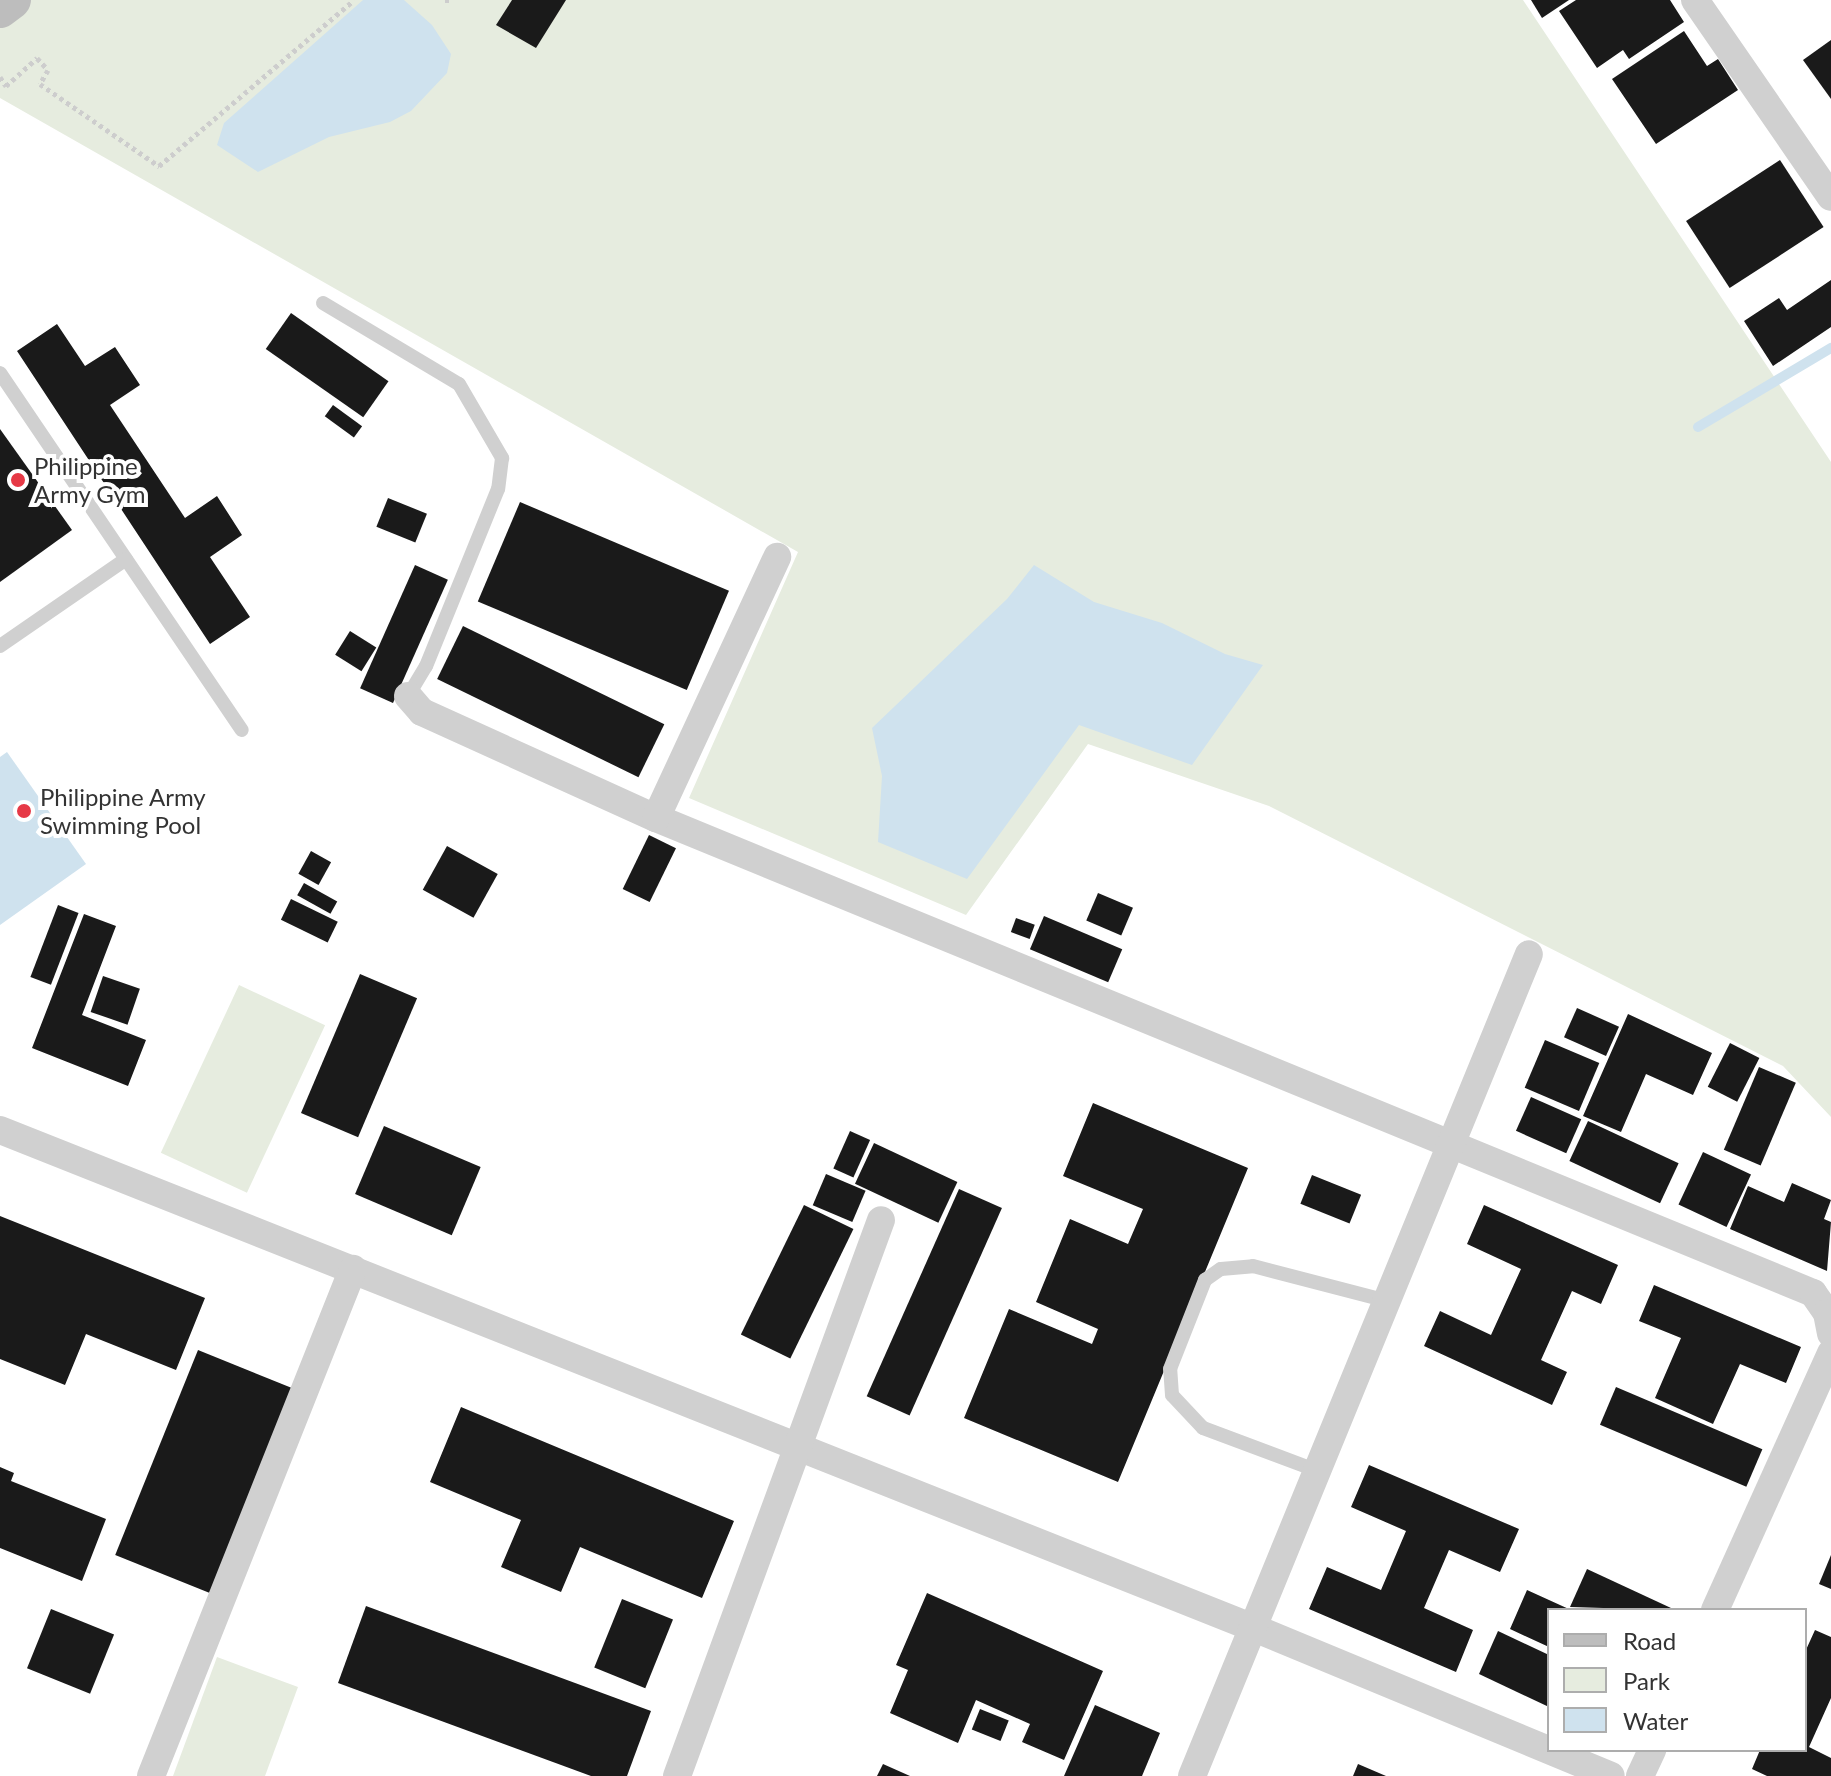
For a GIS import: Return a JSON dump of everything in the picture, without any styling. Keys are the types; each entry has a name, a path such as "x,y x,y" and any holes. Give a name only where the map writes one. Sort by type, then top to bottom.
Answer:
{"main road":[{"path":"0,9 12,0"}],"street":[{"path":"1695,0 1831,197"},
{"path":"656,818 777,557"},
{"path":"408,696 422,712 656,818 1813,1293 1827,1313 1831,1334"},
{"path":"1192,1776 1529,954"},
{"path":"0,1130 1254,1628 1547,1749"},
{"path":"677,1776 881,1220"},
{"path":"151,1776 353,1269"},
{"path":"1716,1608 1831,1353"},
{"path":"1553,1752 1611,1776"},
{"path":"1640,1776 1651,1752"}],"lane":[{"path":"323,303 459,384 502,458 498,489 426,666 408,696"},
{"path":"0,373 242,730"},
{"path":"0,646 126,559"},
{"path":"1318,1471 1203,1428 1172,1395 1170,1369 1205,1280 1221,1269 1253,1266 1387,1301"}],"path":[{"path":"0,77 6,86 37,58 48,70 40,84 159,166 354,0"},
{"path":"445,0 452,0"}],"green space":[{"path":"0,0 1523,0 1831,462 1831,1117 1783,1066 1269,806 1088,744 966,915 689,798 798,552 0,98"},
{"path":"239,985 325,1025 247,1193 161,1153"},
{"path":"217,1657 298,1687 265,1776 173,1776"}],"water":[{"path":"363,0 404,0 432,25 451,54 447,73 411,111 390,122 329,137 258,172 217,145 224,123"},
{"path":"1034,565 1094,602 1162,623 1225,654 1263,665 1192,765 1079,725 967,879 878,842 882,776 872,728 1007,599"},
{"name":"Philippine Army Swimming Pool","path":"7,752 86,864 0,925 0,757"}],"building":[{"path":"512,0 566,0 536,48 496,25"},
{"path":"1531,0 1569,0 1542,18"},
{"path":"1576,0 1670,0 1684,22 1629,59 1623,50 1597,68 1559,11"},
{"path":"1684,31 1707,66 1718,59 1738,90 1656,144 1612,79"},
{"path":"1831,40 1831,99 1803,60"},
{"path":"1780,160 1824,227 1730,288 1686,221"},
{"path":"1831,280 1831,327 1773,366 1744,321 1779,298 1787,310"},
{"path":"291,313 388,381 363,417 266,349"},
{"path":"57,324 85,366 115,347 140,385 110,405 185,518 217,496 242,535 210,557 250,617 210,644 17,351"},
{"path":"333,405 362,426 354,437 325,416"},
{"name":"Philippine Army Gym","path":"0,429 72,530 0,582"},
{"path":"388,498 427,514 415,542 376,527"},
{"path":"520,502 729,591 687,690 478,601"},
{"path":"415,565 448,580 393,703 360,688"},
{"path":"463,626 664,724 638,777 437,679"},
{"path":"350,631 376,647 361,671 335,655"},
{"path":"649,835 676,848 650,902 623,889"},
{"path":"447,846 498,874 473,918 423,890"},
{"path":"311,851 331,862 319,885 298,874"},
{"path":"304,883 337,901 330,914 297,895"},
{"path":"1098,893 1133,908 1121,935 1086,921"},
{"path":"291,899 338,922 328,942 281,920"},
{"path":"58,905 79,913 51,985 30,977"},
{"path":"84,914 116,926 82,1015 146,1040 128,1086 32,1048"},
{"path":"1044,916 1122,949 1108,982 1030,949"},
{"path":"1016,918 1035,925 1030,939 1011,932"},
{"path":"360,974 417,998 358,1137 301,1113"},
{"path":"103,976 140,989 128,1025 91,1012"},
{"path":"1577,1008 1619,1027 1606,1056 1564,1037"},
{"path":"1628,1014 1712,1053 1693,1095 1646,1074 1621,1132 1583,1116"},
{"path":"1545,1040 1599,1063 1579,1111 1525,1088"},
{"path":"1730,1043 1759,1058 1737,1102 1708,1087"},
{"path":"1759,1067 1796,1083 1761,1165 1724,1150"},
{"path":"1531,1097 1581,1119 1566,1153 1516,1131"},
{"path":"1093,1103 1248,1168 1118,1482 964,1418 1009,1309 1092,1344 1098,1329 1036,1302 1070,1219 1128,1244 1143,1209 1063,1176"},
{"path":"1588,1121 1679,1163 1660,1203 1569,1161"},
{"path":"384,1126 481,1167 452,1235 355,1194"},
{"path":"850,1131 870,1140 853,1177 833,1168"},
{"path":"874,1143 957,1182 938,1223 855,1184"},
{"path":"1703,1152 1751,1174 1727,1227 1678,1205"},
{"path":"826,1174 866,1191 852,1222 813,1205"},
{"path":"1312,1175 1361,1195 1350,1224 1300,1204"},
{"path":"1792,1183 1831,1200 1824,1219 1831,1222 1827,1271 1730,1229 1748,1186 1784,1202"},
{"path":"959,1189 1002,1208 910,1415 867,1396"},
{"path":"804,1205 853,1229 790,1359 741,1334"},
{"path":"1484,1205 1618,1265 1601,1304 1572,1291 1541,1360 1567,1372 1552,1405 1424,1346 1440,1311 1491,1335 1521,1269 1467,1244"},
{"path":"0,1216 205,1298 176,1370 86,1334 65,1385 0,1359"},
{"path":"1654,1285 1801,1347 1786,1383 1740,1364 1713,1424 1655,1398 1681,1338 1639,1321"},
{"path":"198,1350 298,1390 215,1595 115,1555"},
{"path":"1616,1387 1762,1449 1746,1487 1600,1425"},
{"path":"461,1407 734,1521 702,1598 580,1547 561,1592 501,1567 521,1520 430,1482"},
{"path":"1369,1465 1519,1529 1500,1572 1449,1550 1424,1608 1473,1630 1456,1672 1309,1609 1327,1567 1381,1590 1406,1531 1351,1507"},
{"path":"0,1467 14,1473 11,1481 106,1519 82,1581 0,1548"},
{"path":"1831,1555 1831,1589 1819,1584"},
{"path":"1587,1569 1671,1608 1603,1608 1570,1607"},
{"path":"1527,1590 1567,1608 1547,1608 1547,1646 1510,1629"},
{"path":"927,1593 1103,1671 1064,1760 1022,1742 1030,1724 976,1700 958,1743 890,1713 908,1670 896,1665"},
{"path":"622,1599 673,1620 645,1688 594,1668"},
{"path":"366,1606 651,1711 627,1776 591,1776 338,1683"},
{"path":"51,1609 114,1634 90,1694 27,1668"},
{"path":"1815,1630 1831,1637 1831,1698 1809,1747 1831,1758 1831,1776 1767,1776 1752,1769 1759,1752 1807,1752 1807,1648"},
{"path":"1498,1631 1547,1654 1547,1706 1479,1674"},
{"path":"1095,1705 1160,1733 1142,1776 1064,1776"},
{"path":"980,1709 1009,1721 1001,1741 972,1729"},
{"path":"883,1764 910,1776 877,1776"},
{"path":"1358,1764 1386,1776 1353,1776"}],"waterway":[{"path":"1698,427 1831,348"}],"place":[{"name":"Philippine Army Gym","path":"18,480"},
{"name":"Philippine Army Swimming Pool","path":"24,811"}]}
